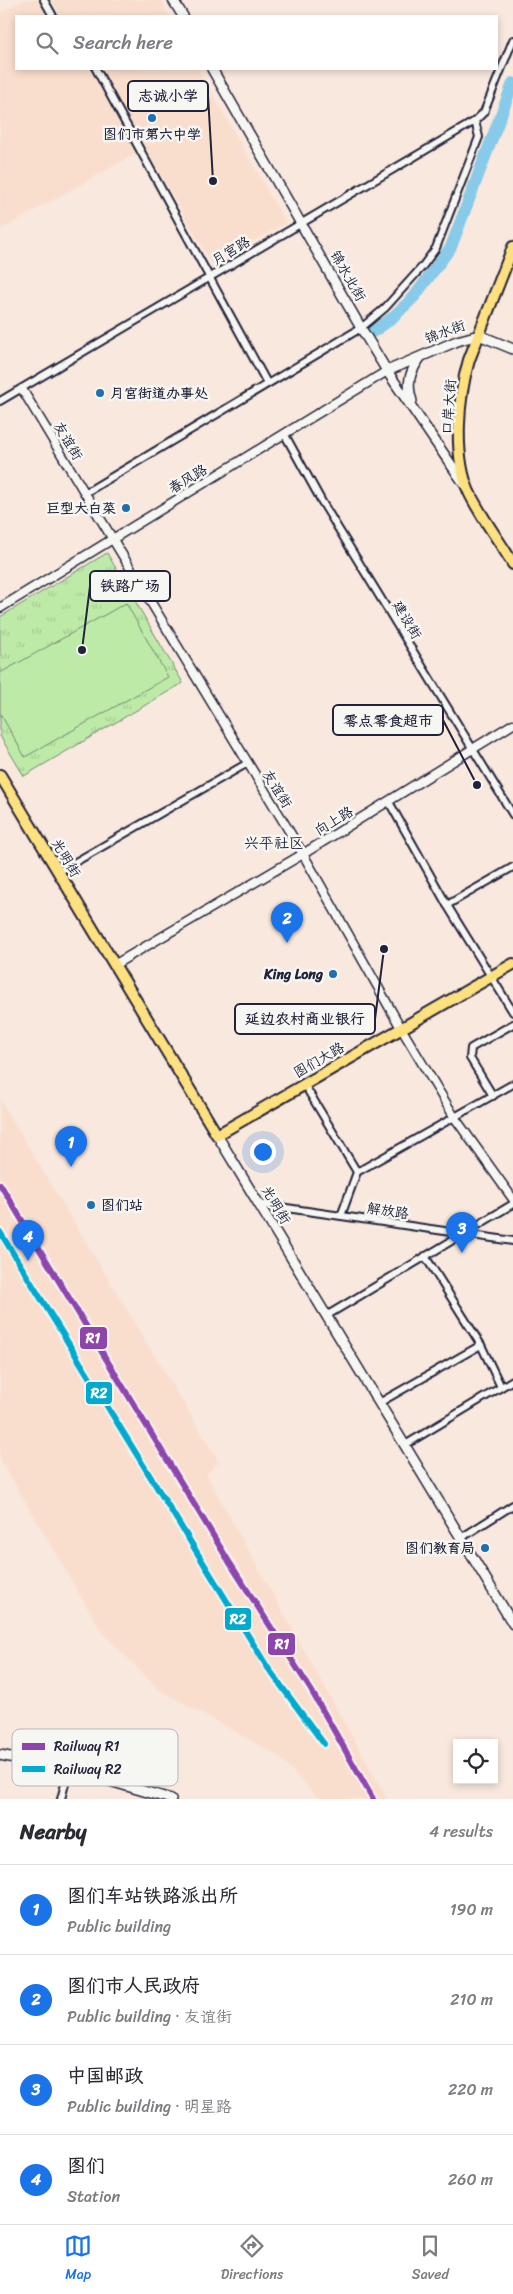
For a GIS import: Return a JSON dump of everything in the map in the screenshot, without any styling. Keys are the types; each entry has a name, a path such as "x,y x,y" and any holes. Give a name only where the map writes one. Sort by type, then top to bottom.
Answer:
{"main road":[{"path":"173,0 181,15"},
{"name":"锦水北街","path":"213,70 361,328 387,370 469,491"},
{"name":"口岸大街","path":"513,247 467,367 461,395 461,450 463,471 469,491 513,564"},
{"name":"锦水街","path":"387,370 479,335 513,349"},
{"path":"416,413 408,390 410,375 421,356"},
{"name":"光明街","path":"0,775 513,1624"},
{"name":"图们大路","path":"217,1135 513,964"},
{"path":"127,1786 171,1799"}],"street":[{"path":"44,0 52,15"},
{"path":"85,493 361,328 385,308 422,267 436,248 479,138 475,121 484,112 513,40"},
{"path":"97,70 268,383"},
{"name":"月宫路","path":"0,401 475,121"},
{"name":"春风路","path":"0,608 285,435 387,370"},
{"name":"友谊街","path":"22,389 246,764 303,854 401,1028 455,1118 513,1200"},
{"name":"建设街","path":"285,435 322,502 513,815"},
{"name":"向上路","path":"114,965 303,854 513,724"},
{"path":"58,872 246,764"},
{"path":"388,802 447,905 513,1012"},
{"path":"447,905 513,867"},
{"path":"493,1096 470,1058 470,1048 513,1024"},
{"path":"304,1084 356,1172"},
{"path":"341,1216 356,1172 513,1084"},
{"name":"解放路","path":"259,1204 513,1241"},
{"path":"326,1316 513,1204"},
{"path":"425,1256 481,1345 501,1388"},
{"path":"380,1403 481,1345"},
{"path":"405,1445 513,1380"},
{"path":"461,1538 513,1505"},
{"path":"61,1799 64,1786"}],"shaded area":[{"path":"24,0 38,0 47,15 15,15 15,70 93,70 138,152 0,230 0,13"},
{"path":"52,0 161,0 168,15 60,15"},
{"path":"101,70 199,70 286,223 212,264"},
{"path":"0,1100 219,1462 206,1474 387,1799 319,1799 277,1755 158,1689 102,1632 0,1459"}],"green space":[{"path":"107,553 183,683 24,776 0,736 0,617"},
{"path":"126,603 168,677 25,757 0,713 0,673"}],"waterway":[{"path":"374,331 391,319 414,297 451,247 513,83"}],"rail line":[{"name":"R1","path":"0,1184 228,1560 311,1690 373,1799"},
{"name":"R2","path":"0,1232 268,1668 324,1744"}],"place":[{"name":"图们市第六中学","path":"152,118"},
{"name":"志诚小学","path":"213,181"},
{"name":"月宫街道办事处","path":"100,393"},
{"name":"巨型大白菜","path":"126,508"},
{"name":"铁路广场","path":"82,650"},
{"name":"零点零食超市","path":"477,785"},
{"name":"图们市人民政府","path":"287,943"},
{"name":"延边农村商业银行","path":"384,949"},
{"name":"King Long","path":"333,974"},
{"name":"图们车站铁路派出所","path":"71,1167"},
{"name":"图们站","path":"91,1205"},
{"name":"中国邮政","path":"462,1253"},
{"name":"图们","path":"28,1261"},
{"name":"图们教育局","path":"485,1548"}],"district":[{"name":"兴平社区","path":"274,843"}]}
